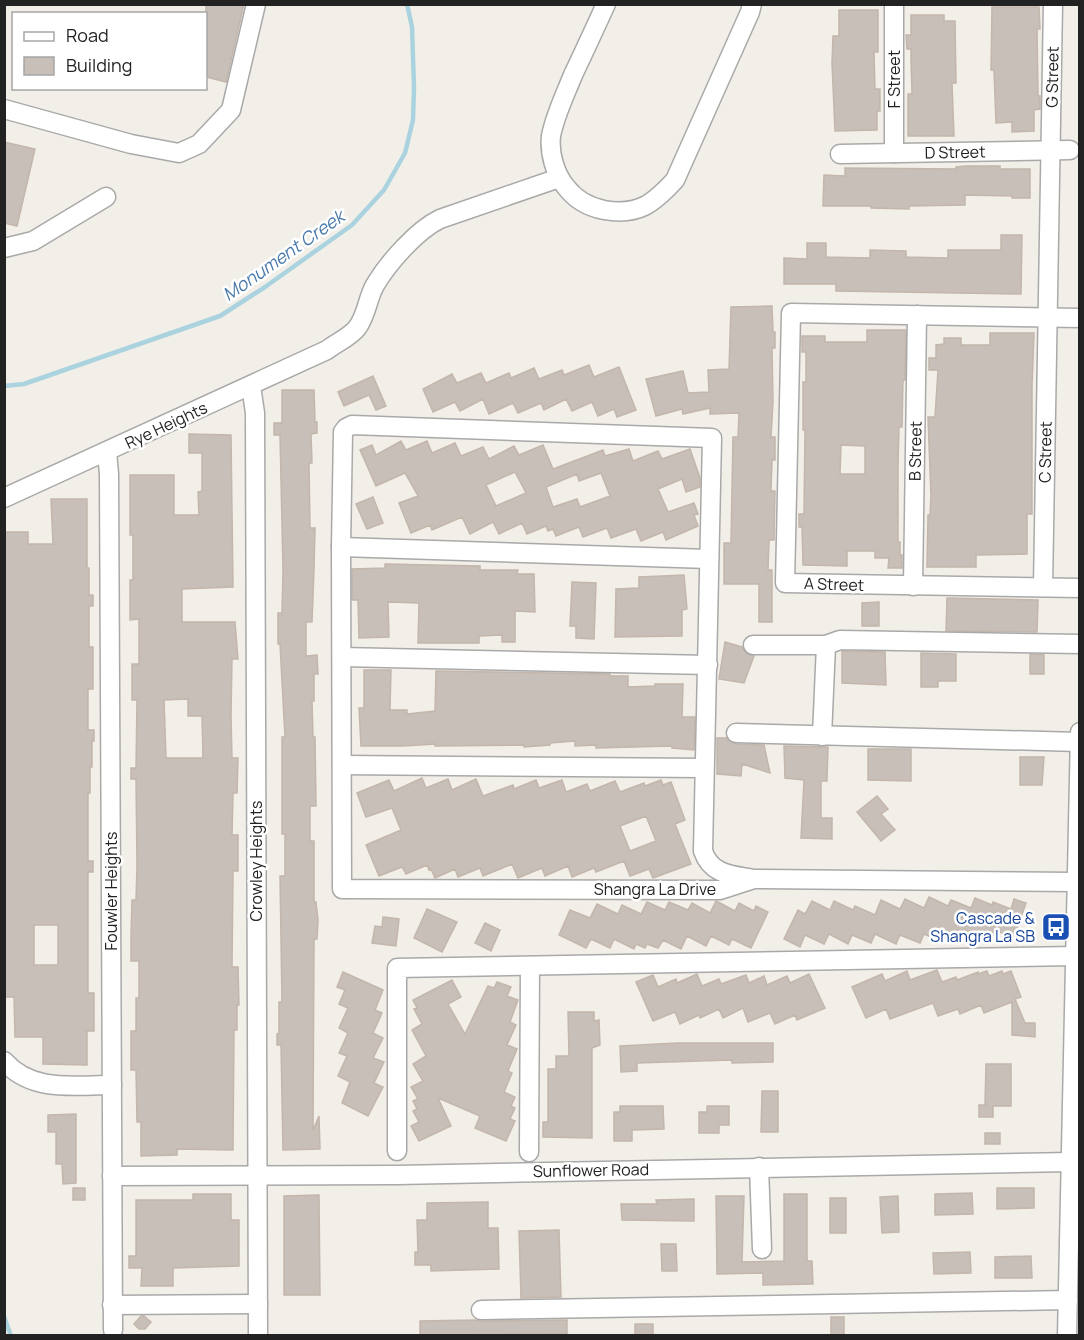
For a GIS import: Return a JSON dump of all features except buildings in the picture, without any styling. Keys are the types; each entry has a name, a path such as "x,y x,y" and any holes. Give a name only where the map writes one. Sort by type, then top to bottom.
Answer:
{"street":[{"path":"4,109 131,144 179,153 199,144 231,110 256,4"},
{"path":"606,4 561,103 551,136 552,157 558,178 573,195 594,208 619,213 641,209 657,200 675,180 752,4"},
{"name":"F Street","path":"894,4 894,153"},
{"name":"G Street","path":"1048,317 1053,4"},
{"name":"D Street","path":"840,154 1076,150"},
{"name":"Rye Heights","path":"4,498 327,350 356,330 366,312 374,286 393,261 430,224 558,178"},
{"path":"4,248 33,242 106,197"},
{"name":"A Street","path":"917,315 791,313 785,583 1080,588"},
{"path":"917,315 1080,318"},
{"name":"B Street","path":"913,586 917,315"},
{"name":"C Street","path":"1043,587 1048,317"},
{"name":"Crowley Heights","path":"251,386 255,412 258,1335"},
{"path":"704,768 342,765 341,548 343,432 346,428 352,425 363,425 712,438 703,851 706,861 713,868 754,879"},
{"name":"Fouwler Heights","path":"107,452 109,474 112,1330"},
{"path":"341,548 710,559"},
{"path":"753,645 826,645 840,640 1080,644"},
{"path":"822,736 826,645"},
{"path":"342,657 708,665"},
{"path":"1067,1335 1072,1294 1070,1162 1076,996 1075,882 1080,732"},
{"path":"736,733 1079,742"},
{"name":"Shangra La Drive","path":"342,765 342,889 720,890 754,879 1075,882"},
{"path":"397,1151 397,968 1074,956"},
{"path":"530,966 530,1152"},
{"path":"4,1061 10,1068 39,1084 112,1085"},
{"name":"Sunflower Road","path":"112,1176 397,1175 1070,1162"},
{"path":"759,1167 762,1249"},
{"path":"481,1310 1072,1294"},
{"path":"112,1305 258,1304"}],"waterway":[{"name":"Monument Creek","path":"4,386 24,384 220,316 352,225 384,190 405,153 413,120 414,87 412,27 407,4"},
{"name":"Monument Creek","path":"4,1316 11,1336"}],"place":[{"name":"Cascade & Shangra La SB","path":"1056,927"}]}
